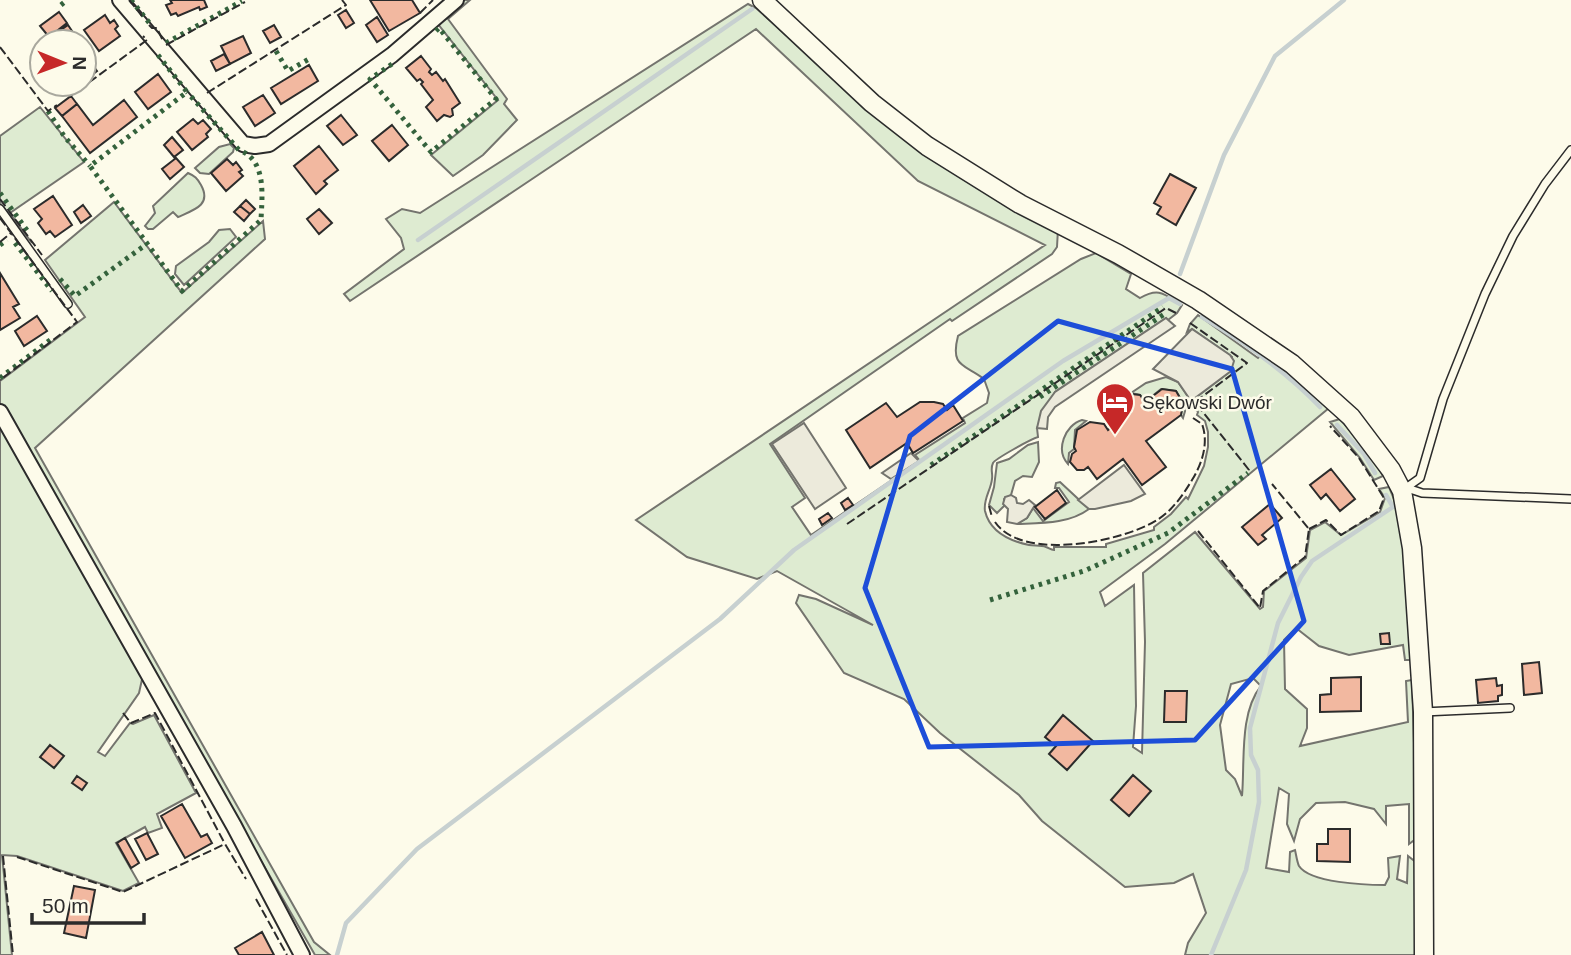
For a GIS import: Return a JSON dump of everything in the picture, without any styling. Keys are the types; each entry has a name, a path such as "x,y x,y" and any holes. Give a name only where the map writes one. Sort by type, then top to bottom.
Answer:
{"street":[{"path":"120,0 243,144 255,146 269,144 392,55 456,0"},
{"path":"762,0 872,103 928,146 1020,204 1118,254 1198,300 1292,364 1351,417 1391,470 1404,489 1412,548 1423,712 1424,955"},
{"path":"0,412 234,826 302,955"}],"lane":[{"path":"1404,489 1420,478 1443,399 1485,294 1513,236 1545,184 1571,150"},
{"path":"0,209 68,304"},
{"path":"1404,489 1422,493 1571,499"},
{"path":"1423,712 1510,708"}],"highlighted area":[{"path":"1058,321 1232,369 1304,621 1195,740 929,747 865,588 910,436"}],"green space":[{"path":"463,0 470,0 448,19 507,99 504,104 517,120 483,155 453,176 431,155 498,100 438,24"},
{"path":"748,4 756,8 885,123 1058,229 1057,247 1052,254 952,321 950,319 770,444 805,498 792,507 811,535 920,461 915,455 965,423 963,418 987,403 989,393 984,379 960,364 957,359 958,336 1081,259 1096,253 1131,274 1126,289 1140,298 1157,292 1182,305 1168,320 1166,318 1055,392 1037,428 1038,437 993,463 985,511 991,525 1008,538 1054,550 1054,547 1106,547 1106,544 1154,530 1186,497 1188,499 1204,466 1208,432 1205,421 1197,415 1198,412 1192,405 1195,398 1231,371 1232,357 1192,329 1187,332 1190,324 1198,315 1258,358 1262,354 1329,408 1165,544 1100,592 1105,606 1134,585 1136,706 1133,747 1142,753 1145,642 1143,573 1195,532 1260,609 1263,607 1264,591 1306,558 1310,530 1325,522 1341,535 1380,512 1385,498 1379,489 1389,487 1397,507 1406,550 1412,660 1405,660 1403,645 1349,655 1319,646 1296,628 1284,640 1285,689 1307,709 1307,728 1300,746 1408,722 1406,681 1412,680 1417,838 1409,844 1409,804 1386,806 1386,824 1374,809 1345,802 1316,803 1300,819 1294,841 1287,824 1289,794 1279,788 1266,868 1289,872 1290,852 1295,850 1299,866 1314,876 1339,882 1385,885 1389,877 1388,858 1400,856 1397,879 1407,883 1408,856 1417,863 1415,955 1185,955 1188,943 1206,913 1193,874 1174,883 1125,887 1042,821 1019,795 940,733 904,699 844,673 796,603 799,595 816,599 873,625 777,571 757,579 687,557 636,520 1045,245 918,181 756,29 350,301 344,294 404,249 401,238 386,219 402,209 420,213","holes":["1253,678 1261,686 1254,697 1246,724 1242,796 1235,779 1226,770 1220,725 1231,684"]},
{"path":"40,107 84,162 10,213 32,243 0,203 0,136"},
{"path":"230,144 234,148 233,152 209,174 200,173 195,168 219,147"},
{"path":"188,173 196,177 201,185 204,192 203,202 178,217 173,212 153,229 148,229 145,226 155,213 153,206"},
{"path":"114,202 182,293 263,221 265,239 35,448 314,942 330,955 315,955 0,405 0,381 85,317 45,260"},
{"path":"230,229 236,237 184,285 175,274 176,266 209,242 219,230"},
{"path":"1166,377 1178,382 1189,398 1183,418 1183,403 1176,391 1161,389 1145,402 1140,395 1131,393 1146,383"},
{"path":"1340,419 1371,455 1383,476 1374,480 1360,458 1330,422"},
{"path":"1082,420 1086,421 1075,430 1074,449 1069,453 1068,464 1062,452 1062,445 1071,427"},
{"path":"0,424 143,675 139,693 98,752 105,756 130,723 154,715 196,793 157,814 162,828 148,833 145,827 116,843 139,883 123,891 17,856 2,855 12,955 0,955"},
{"path":"1038,442 1039,462 1032,477 1023,476 1015,481 1011,495 1004,499 1004,506 997,513 989,505 997,463"},
{"path":"1060,482 1089,509 1064,520 1017,524 1027,518 1033,508 1043,521 1069,502 1059,488 1055,488 1056,483"}],"shaded area":[{"path":"1166,318 1175,326 1055,407 1048,417 1047,429 1037,428 1041,411 1055,392"},
{"path":"1192,329 1230,355 1234,361 1231,371 1191,401 1178,382 1153,369"},
{"path":"804,423 846,488 815,509 772,444"},
{"path":"911,453 919,461 891,479 882,473"},
{"path":"1124,465 1145,494 1131,501 1095,509 1089,509 1078,500"},
{"path":"1011,495 1016,498 1017,503 1023,504 1029,500 1035,505 1027,518 1017,524 1007,522 1008,509 1003,504 1005,497"}],"building":[{"path":"170,0 204,0 207,7 200,10 199,7 178,16 176,13 171,15 166,5 172,3"},
{"path":"370,0 412,0 420,13 389,31"},
{"path":"346,10 354,23 346,28 338,15"},
{"path":"59,12 67,23 61,28 40,26"},
{"path":"105,15 110,23 114,20 118,26 115,29 120,36 99,51 98,28 87,28"},
{"path":"377,17 388,35 377,42 366,25"},
{"path":"274,25 281,37 270,43 263,31"},
{"path":"243,36 251,53 230,64 221,46"},
{"path":"224,54 230,64 216,71 211,61"},
{"path":"421,56 431,69 429,72 432,75 436,72 443,81 445,79 460,103 452,109 453,115 450,117 444,115 437,121 426,107 433,100 421,84 423,82 420,79 417,81 406,68"},
{"path":"309,65 318,81 281,104 271,88"},
{"path":"158,74 171,92 148,109 135,92"},
{"path":"263,95 275,113 255,126 243,107"},
{"path":"68,98 72,98 77,104 62,116 55,108"},
{"path":"124,100 137,117 90,153 62,116 77,104 93,125"},
{"path":"341,115 357,135 343,145 327,126"},
{"path":"193,119 198,124 203,120 211,129 206,134 208,137 192,150 177,132"},
{"path":"392,125 408,145 389,161 372,141"},
{"path":"172,137 183,150 174,157 164,145"},
{"path":"319,146 338,170 324,181 327,184 316,194 294,166"},
{"path":"176,158 184,167 170,179 162,169"},
{"path":"227,159 233,165 236,162 243,176 226,191 211,173"},
{"path":"1170,174 1196,188 1176,225 1157,214 1161,207 1154,203"},
{"path":"53,196 72,225 55,237 50,231 46,234 38,223 42,219 34,209"},
{"path":"246,200 255,209 250,214 240,206"},
{"path":"83,205 91,216 81,223 74,212"},
{"path":"240,206 250,214 244,221 234,212"},
{"path":"319,209 332,223 319,234 307,219"},
{"path":"0,273 19,304 13,307 20,318 0,330"},
{"path":"37,316 47,331 24,346 15,331"},
{"name":"Sękowski Dwór","path":"1162,389 1176,391 1183,403 1181,415 1146,441 1166,467 1142,485 1123,459 1097,479 1088,467 1077,470 1070,462 1076,451 1074,447 1077,430 1090,422 1104,424 1108,430 1130,413 1125,406 1126,399 1132,394 1140,395 1145,402"},
{"path":"920,402 943,404 947,410 953,405 963,421 913,453 907,443 870,468 846,430 886,403 897,417"},
{"path":"1331,469 1355,499 1340,511 1326,494 1321,499 1310,485"},
{"path":"1057,490 1066,503 1045,519 1035,507"},
{"path":"848,498 853,505 845,510 841,503"},
{"path":"1270,504 1282,518 1262,535 1266,539 1258,545 1242,527"},
{"path":"828,513 832,518 822,525 819,519"},
{"path":"1389,633 1390,644 1381,644 1380,634"},
{"path":"1539,662 1542,693 1524,695 1522,664"},
{"path":"1361,677 1361,711 1320,712 1320,695 1331,694 1331,678"},
{"path":"1496,678 1497,686 1502,685 1502,695 1498,696 1498,701 1478,703 1476,680"},
{"path":"1165,691 1187,691 1186,722 1164,722"},
{"path":"1063,715 1093,741 1067,770 1049,754 1056,746 1045,737"},
{"path":"50,745 64,756 54,768 40,757"},
{"path":"1133,775 1151,791 1129,816 1111,800"},
{"path":"77,776 87,783 82,790 72,783"},
{"path":"182,804 201,837 207,834 212,843 185,858 161,816"},
{"path":"1328,829 1350,829 1350,862 1317,861 1317,844 1328,844"},
{"path":"147,833 158,854 146,860 135,839"},
{"path":"125,838 139,863 131,868 117,843"},
{"path":"74,886 95,890 86,938 64,933"},
{"path":"262,932 274,955 239,955 235,948"}],"waterway":[{"path":"1180,274 1224,155 1275,56 1344,0"},
{"path":"418,240 752,9"},
{"path":"337,955 346,923 417,849 720,619 794,550 1063,361 1169,298 1180,304"},
{"path":"1202,317 1264,358 1320,407"},
{"path":"1337,425 1364,454 1375,473"},
{"path":"1211,955 1246,870 1259,802 1258,770 1251,755 1250,728 1278,623 1312,561 1393,507 1386,495"}],"hedge":[{"path":"61,5 67,0"},
{"path":"131,0 151,25"},
{"path":"166,43 242,1"},
{"path":"392,64 370,79 431,152 496,99 439,28 436,31"},
{"path":"276,51 288,71 309,59"},
{"path":"158,55 187,92 90,166 182,291 261,220 262,200 259,170 254,162 239,150 187,92"},
{"path":"48,111 64,136 90,166"},
{"path":"0,193 29,233"},
{"path":"0,245 7,240"},
{"path":"15,243 52,291"},
{"path":"60,279 75,296 144,246"},
{"path":"931,465 1163,307"},
{"path":"1040,397 1166,313"},
{"path":"0,378 54,337"},
{"path":"990,600 1084,571 1168,533 1248,473"}],"fence":[{"path":"129,0 142,16"},
{"path":"207,93 346,5 342,0"},
{"path":"420,13 433,0"},
{"path":"166,45 245,2"},
{"path":"149,25 157,28 163,41"},
{"path":"98,76 147,40 143,36"},
{"path":"0,47 48,111 57,105"},
{"path":"0,199 42,255"},
{"path":"0,218 77,322 0,380"},
{"path":"0,242 11,233"},
{"path":"847,524 1166,308 1176,313"},
{"path":"1190,323 1247,363 1195,402 1249,470 1248,473"},
{"path":"995,522 1008,534 1027,542 1049,545 1097,541 1121,535 1157,520 1181,497 1196,474 1201,460 1205,446 1204,431 1202,424 1193,418"},
{"path":"1309,529 1326,520 1341,535 1379,511 1384,498 1359,458 1330,426"},
{"path":"1198,531 1260,608 1263,591 1305,557 1309,529 1272,484"},
{"path":"989,506 992,517"},
{"path":"123,713 131,723 155,713 225,844"},
{"path":"17,857 123,892 225,844 246,879"},
{"path":"3,856 13,955"},
{"path":"256,899 287,955"}],"place":[{"name":"Sękowski Dwór","path":"1115,436"}]}
